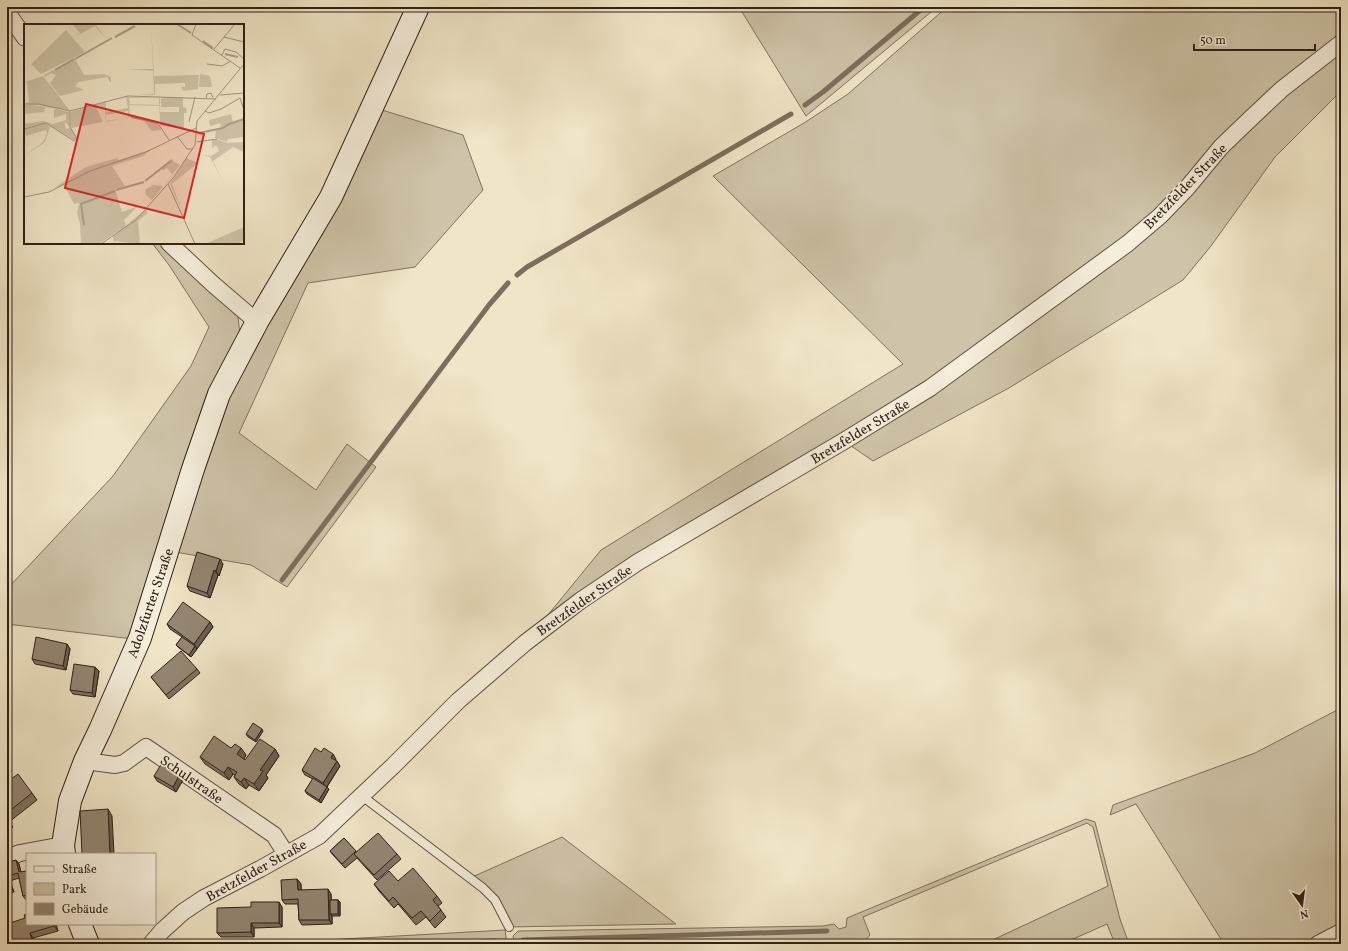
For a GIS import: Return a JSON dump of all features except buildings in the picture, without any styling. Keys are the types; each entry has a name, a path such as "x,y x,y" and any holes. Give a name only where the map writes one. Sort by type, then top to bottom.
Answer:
{"main road":[{"name":"Adolzfurter Straße","path":"63,850 70,801 85,761 140,638 192,469 219,394 257,322 331,197 418,7"},
{"path":"80,925 88,944"}],"street":[{"path":"7,12 24,37"},
{"name":"Bretzfelder Straße","path":"151,944 162,931 183,912 204,898 319,836 362,796 458,701 525,642 580,601 638,562 844,441 930,388 1127,244 1160,216 1187,188 1222,147 1282,89 1341,43"},
{"path":"170,244 257,322"},
{"name":"Schulstraße","path":"85,761 115,765 124,763 146,747 274,835 286,854"},
{"path":"7,858 20,853 63,850"},
{"path":"1318,944 1341,932"}],"lane":[{"path":"362,796 483,888 495,900 509,927"}],"green space":[{"path":"739,7 937,7 806,116"},
{"path":"947,7 1341,7 1341,91 1275,157 1211,246 1183,280 1009,388 873,461 844,441 525,643 601,550 903,364 713,176 804,123 848,94"},
{"path":"382,110 463,135 483,190 415,267 308,283 239,433 316,490 347,444 376,467 287,587 251,565 175,552 227,395"},
{"path":"153,244 165,244 229,304 238,317 240,335 133,639 7,624 7,589 113,476 191,366 209,327 169,265"},
{"path":"1341,708 1341,925 1305,944 1224,944 1136,804 1110,815 1113,805 1255,753"},
{"path":"1086,819 1095,822 1120,919 1129,944 1115,944 1107,924 1062,944 984,944 1108,886 1093,827 1087,823 863,917 870,935 862,944 515,944 513,936 518,931 823,926 834,924 839,929 846,927 847,918"},
{"path":"562,837 676,924 509,927 503,913 470,878"},
{"path":"505,930 507,944 254,944"}],"waterway":[{"path":"805,105 823,92 924,7"},
{"path":"517,275 527,267 791,114"},
{"path":"282,580 489,305 508,283"},
{"path":"523,940 827,931"},
{"path":"418,944 495,941"}]}
